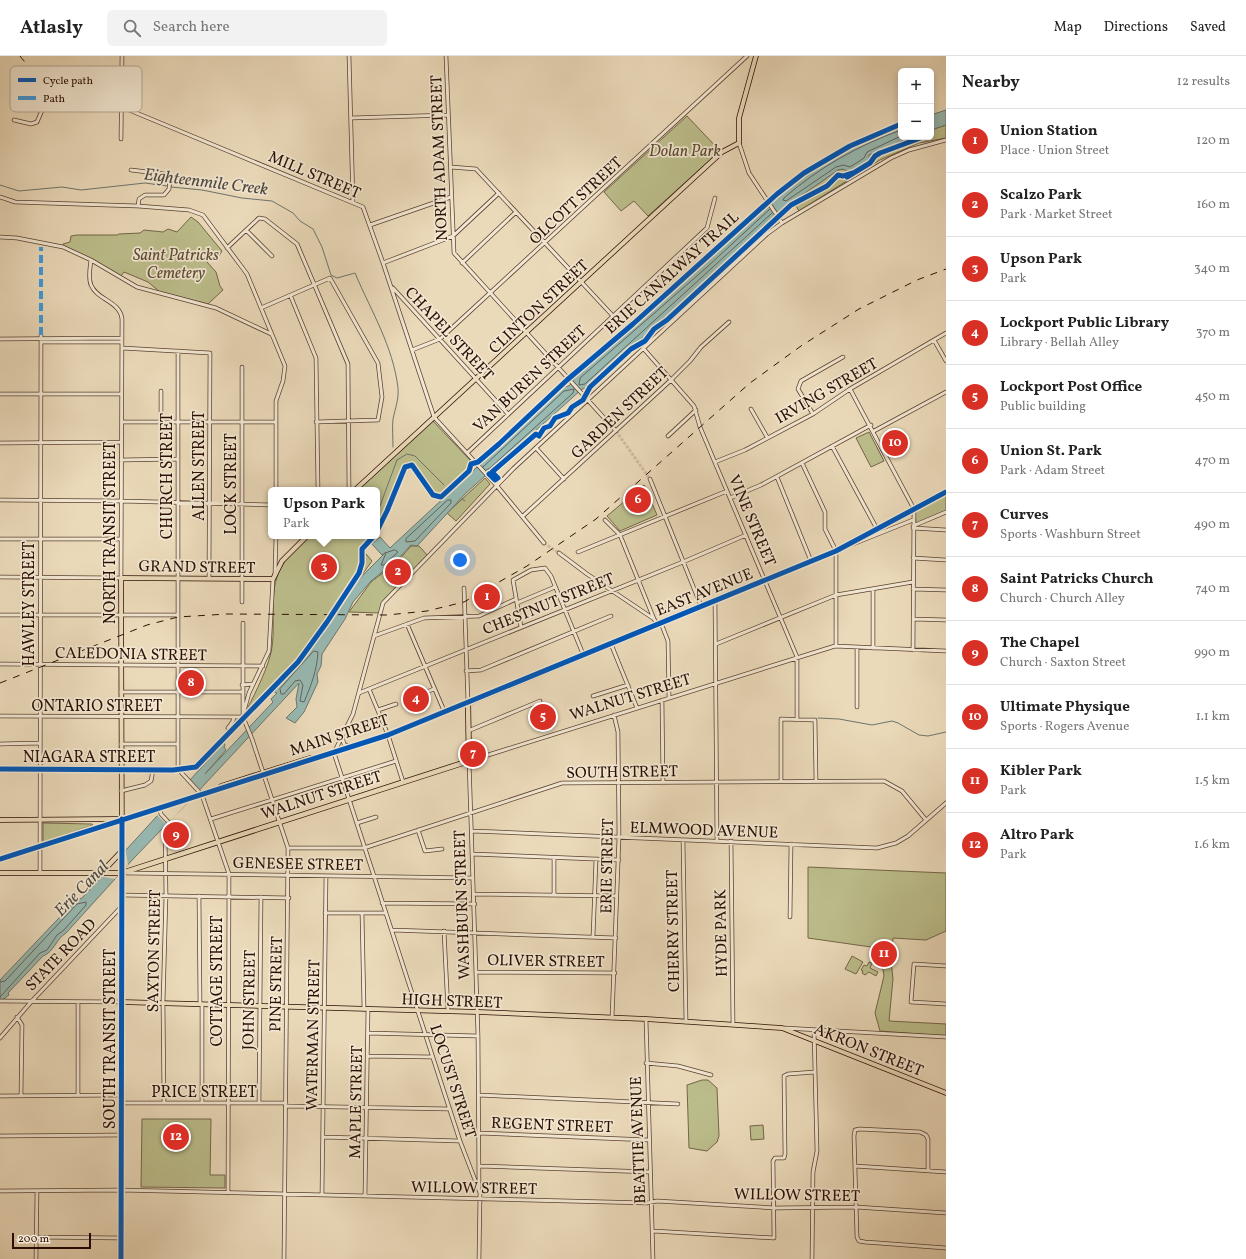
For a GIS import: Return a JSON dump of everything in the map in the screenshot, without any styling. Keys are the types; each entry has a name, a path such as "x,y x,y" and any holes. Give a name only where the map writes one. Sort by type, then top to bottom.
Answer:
{"highway":[{"name":"EAST AVENUE","path":"468,703 836,551 946,492"},
{"name":"WASHBURN STREET","path":"468,703 469,761"},
{"name":"WALNUT STREET","path":"122,872 469,761"},
{"path":"100,872 122,849"},
{"path":"0,873 122,872"},
{"name":"SOUTH TRANSIT STREET","path":"121,1259 122,872"}],"main road":[{"path":"739,143 739,118 756,56"},
{"name":"CLINTON STREET","path":"358,487 722,152 739,143"},
{"path":"273,579 282,561 304,539"},
{"name":"GRAND STREET","path":"121,578 273,579"},
{"name":"NORTH TRANSIT STREET","path":"121,578 122,819"},
{"name":"MAIN STREET","path":"0,859 350,747 468,703"},
{"path":"0,820 122,819"},
{"name":"SOUTH TRANSIT STREET","path":"122,819 122,872"},
{"name":"HIGH STREET","path":"121,1002 478,1012 646,1019 782,1028"},
{"name":"AKRON STREET","path":"782,1028 946,1093"}],"street":[{"path":"349,56 353,202"},
{"name":"NORTH ADAM STREET","path":"446,56 454,253 616,431"},
{"name":"OLCOTT STREET","path":"412,350 440,339 546,243 747,56"},
{"name":"MILL STREET","path":"14,120 31,124 37,122 41,112"},
{"path":"121,139 122,112"},
{"name":"MILL STREET","path":"136,112 363,207 384,263 434,417 523,516 544,543"},
{"path":"351,118 448,115"},
{"path":"335,752 353,714 383,603 496,486 767,234 782,223 891,158 909,150 946,140"},
{"path":"739,143 746,166 782,223"},
{"path":"451,167 476,169 613,316"},
{"path":"131,170 164,174 170,178 170,188 164,195 145,195 139,199 138,206"},
{"path":"384,263 453,236 499,193"},
{"path":"0,197 15,202 138,206 189,210 202,215 248,274 285,366 283,381 276,401 276,487"},
{"path":"370,225 451,197"},
{"name":"VAN BUREN STREET","path":"467,453 707,228 715,198"},
{"path":"462,263 516,212"},
{"path":"227,248 259,218 265,219 297,244 348,364 349,487"},
{"path":"246,230 272,256"},
{"path":"0,237 17,238 41,245 63,247 91,260 136,287 216,308 271,334"},
{"name":"NORTH TRANSIT STREET","path":"91,260 90,284 97,293 120,312 122,348 122,422 120,460 121,578"},
{"path":"261,308 290,297 330,278 378,363 382,397 378,420 316,422"},
{"name":"CHAPEL STREET","path":"391,287 508,414"},
{"path":"290,297 316,358 318,487"},
{"name":"GARDEN STREET","path":"523,516 671,380 690,361 701,347 729,322"},
{"name":"IRVING STREET","path":"715,462 745,450 813,414 850,389 946,333"},
{"path":"0,339 121,340"},
{"name":"HAWLEY STREET","path":"40,873 42,820 40,743 41,339"},
{"path":"934,340 946,361"},
{"path":"122,348 178,351"},
{"name":"VINE STREET","path":"643,348 696,410 700,427 797,657 797,720"},
{"name":"ALLEN STREET","path":"178,351 210,353 209,578"},
{"name":"CHURCH STREET","path":"178,351 178,769"},
{"path":"813,414 798,389 798,385 801,381 843,357"},
{"name":"LOCK STREET","path":"242,367 242,602"},
{"path":"850,389 871,425 914,509 913,650"},
{"path":"161,391 161,422"},
{"path":"874,431 946,392"},
{"path":"0,394 121,394"},
{"path":"751,409 768,437"},
{"path":"668,436 696,410"},
{"path":"122,422 275,422"},
{"path":"730,498 776,477 871,425"},
{"path":"0,443 121,442"},
{"path":"832,446 877,529"},
{"path":"536,448 564,479"},
{"path":"120,460 178,459"},
{"path":"802,462 825,512 825,529 836,551 836,646"},
{"path":"776,477 811,561"},
{"path":"650,480 701,606"},
{"path":"578,552 727,491"},
{"path":"0,500 178,502 268,505"},
{"path":"913,527 946,512"},
{"path":"605,520 620,535 654,619"},
{"path":"836,551 913,520"},
{"path":"913,527 946,530"},
{"name":"CHESTNUT STREET","path":"359,693 746,535"},
{"path":"0,539 120,539"},
{"path":"275,574 276,539"},
{"path":"276,552 278,560 282,561"},
{"path":"560,553 659,624 668,641 669,698"},
{"path":"913,558 946,560"},
{"path":"521,627 513,580 531,570 545,568 555,587 584,654"},
{"name":"GRAND STREET","path":"0,577 121,578"},
{"path":"243,717 246,701 252,684 263,666 269,651 273,579"},
{"path":"716,644 836,595 914,582"},
{"path":"374,636 424,618 479,616 555,587"},
{"name":"WASHBURN STREET","path":"464,588 468,703"},
{"path":"873,589 873,648"},
{"path":"914,589 946,590"},
{"path":"715,600 717,841"},
{"path":"0,615 178,615"},
{"path":"466,671 481,670 611,616"},
{"path":"913,620 946,620"},
{"path":"243,623 243,717"},
{"path":"407,624 444,712"},
{"path":"611,644 637,708"},
{"name":"WALNUT STREET","path":"469,761 836,646 946,651"},
{"path":"857,647 857,707"},
{"name":"CALEDONIA STREET","path":"0,664 263,666"},
{"path":"242,686 252,684"},
{"path":"593,696 628,685"},
{"path":"369,689 388,734 403,782"},
{"path":"424,693 434,689"},
{"path":"121,692 242,692"},
{"path":"662,700 663,782"},
{"path":"468,731 540,701"},
{"path":"378,710 396,704"},
{"name":"ERIE STREET","path":"612,1018 619,860 618,732 614,715"},
{"name":"ONTARIO STREET","path":"0,716 178,718 243,717"},
{"path":"228,728 234,717"},
{"name":"PINE STREET","path":"243,717 252,739 288,848 289,898 284,1259"},
{"path":"781,781 781,719 815,720 816,781"},
{"path":"342,737 344,744 350,747"},
{"path":"0,744 40,743"},
{"path":"121,744 178,744"},
{"path":"178,769 196,767 210,751"},
{"name":"LOCUST STREET","path":"335,752 364,848 460,1141 480,1193"},
{"path":"211,819 396,760"},
{"name":"WASHBURN STREET","path":"469,761 478,1012 480,1193"},
{"name":"NIAGARA STREET","path":"0,768 121,770 178,769 187,781"},
{"path":"122,791 145,785 151,781 153,770"},
{"name":"COTTAGE STREET","path":"187,781 198,795 211,819 229,874 228,1192"},
{"name":"SOUTH STREET","path":"288,848 364,848 562,783 619,784 663,782 884,781 902,791 926,820"},
{"name":"ELMWOOD AVENUE","path":"472,832 877,848 896,843 908,836 946,803"},
{"name":"SAXTON STREET","path":"161,808 161,814 171,825 165,832 166,895 163,1003 164,1102"},
{"path":"357,823 376,817"},
{"path":"418,830 425,851 442,849"},
{"name":"CHERRY STREET","path":"683,840 686,1022"},
{"name":"HYDE PARK","path":"731,842 733,1024"},
{"path":"790,917 791,844"},
{"path":"472,854 619,860"},
{"path":"554,858 554,895"},
{"path":"592,937 596,859"},
{"name":"GENESEE STREET","path":"122,872 166,874 473,878"},
{"name":"WATERMAN STREET","path":"322,1194 326,876"},
{"path":"474,894 617,896"},
{"path":"122,895 289,898"},
{"path":"199,896 202,1102"},
{"name":"JOHN STREET","path":"259,1103 261,897"},
{"path":"382,903 475,904"},
{"name":"STATE ROAD","path":"0,1038 17,1017 122,906"},
{"path":"325,913 386,913"},
{"name":"MAPLE STREET","path":"362,913 368,1033 365,1196"},
{"path":"392,930 616,938"},
{"path":"444,931 448,1011"},
{"path":"946,966 914,964 911,1002 946,1004"},
{"name":"OLIVER STREET","path":"476,972 615,973"},
{"path":"0,1001 121,1002"},
{"path":"78,1002 78,1096"},
{"path":"17,1017 22,1025 22,1096"},
{"name":"BEATTIE AVENUE","path":"646,1019 646,1064 653,1259"},
{"path":"782,1028 946,1038"},
{"path":"812,1259 814,1207 813,1172 817,1151 814,1030"},
{"path":"368,1033 478,1036"},
{"path":"368,1056 433,1057"},
{"path":"646,1064 678,1066 711,1075"},
{"path":"653,1231 770,1239 774,1238 773,1161 775,1158 784,1158 785,1154 784,1076 788,1074 815,1072"},
{"path":"0,1096 122,1095"},
{"path":"479,1095 678,1104"},
{"name":"PRICE STREET","path":"122,1103 259,1103 450,1109"},
{"path":"928,1170 928,1139 926,1134 920,1132 860,1128 855,1130 857,1236 859,1241 946,1248"},
{"name":"REGENT STREET","path":"479,1133 649,1140"},
{"path":"0,1136 121,1135"},
{"path":"323,1137 460,1141"},
{"path":"479,1166 650,1172"},
{"path":"855,1166 946,1172"},
{"name":"WILLOW STREET","path":"0,1191 121,1190 285,1193 479,1199 651,1202 774,1208 856,1207 946,1213"},
{"path":"36,1259 37,1191"},
{"path":"479,1259 480,1193"},
{"path":"36,1237 121,1238"}],"green space":[{"name":"Dolan Park","path":"687,116 720,151 648,216 634,201 621,211 604,192"},
{"path":"946,125 946,138 919,143 880,160 799,211 793,201 838,170 843,169 884,147 904,140 934,140 934,129"},
{"name":"Saint Patricks Cemetery","path":"191,217 198,222 222,251 219,256 213,253 207,262 216,272 220,286 223,290 208,304 160,292 148,282 124,272 121,276 73,250 64,247 63,244 70,242 71,236 77,235 117,235 140,233 144,230 163,232 168,229 177,232"},
{"path":"431,419 470,460 468,468 437,500 414,464 411,462 406,464 387,510 380,522 380,487 359,487"},
{"path":"869,432 884,461 871,467 856,438"},
{"path":"485,478 490,484 456,521 447,513"},
{"path":"644,485 657,515 620,531 607,516"},
{"path":"946,495 946,511 916,524 915,511"},
{"path":"306,539 370,539 361,548 372,561 330,622 301,660 267,694 247,709 262,679 271,654 273,636 273,604 276,582 279,572 286,559 295,548"},
{"path":"411,546 419,546 428,556 383,602 380,613 349,612 371,582 397,562"},
{"path":"43,823 92,824 93,825 43,842"},
{"path":"808,867 946,873 946,931 926,940 893,938 891,961 893,979 889,1021 946,1024 946,1036 880,1031 875,1013 884,976 882,963 871,947 808,938"},
{"path":"852,956 863,962 856,974 845,969"},
{"path":"869,962 872,963 870,968 878,972 876,976 869,972 865,975 862,973 863,971 861,970 864,965 867,966"},
{"path":"702,1080 708,1080 717,1088 719,1136 717,1142 707,1151 689,1148 687,1085"},
{"path":"142,1119 211,1119 210,1175 225,1175 225,1188 141,1187"},
{"path":"763,1125 764,1139 751,1140 750,1126"}],"water":[{"path":"946,110 946,125 934,129 934,114"},
{"path":"898,126 898,140 904,140 869,155 869,160 849,172 843,169 838,170 788,205 587,388 582,389 466,493 417,546 411,545 396,561 371,581 353,602 345,619 322,654 321,666 317,674 318,682 304,712 295,723 286,718 297,707 296,699 299,683 134,858 60,939 50,952 43,956 8,993 9,995 0,1002 0,980 75,901 82,898 222,745 224,743 226,750 205,774 273,702 271,699 277,693 272,691 300,663 353,586 386,552 382,555 372,544 378,539 380,539 380,537 390,548 563,387 569,386 576,376 793,184 855,145"}],"pier":[{"path":"189,779 200,789 167,825 156,814"},
{"path":"125,847 128,865 115,879 98,876"}],"waterway":[{"name":"Eighteenmile Creek","path":"0,185 19,191 62,187 81,190 145,183 167,186"},
{"name":"Eighteenmile Creek","path":"171,187 202,190 242,198 272,201 293,213 300,221 313,229 322,247 331,275 337,278 355,273 381,329 395,373 398,392 393,419 393,447"},
{"name":"Eighteenmile Creek","path":"397,460 407,454 415,456 444,485"},
{"path":"380,506 397,460"},
{"name":"Eighteenmile Creek","path":"818,718 839,719 872,725 892,721 919,735 928,736 946,732"}],"tunnel":[{"path":"616,431 650,479"},
{"path":"544,543 559,553"}],"railway":[{"path":"20,56 30,66"},
{"path":"0,683 147,625 178,617 227,614 387,615 427,611 464,602 527,566 596,519 750,383 801,346 859,309 917,280 946,269"}],"marked path":[{"path":"41,247 41,335"}],"cycle path":[{"name":"ERIE CANALWAY TRAIL","path":"380,525 405,467 412,465 433,495 441,497 469,471 471,464 478,462 499,444 567,380 633,324 777,194 804,173 850,146 898,125"},
{"path":"847,177 870,163 875,156 880,153 915,140"},
{"path":"489,474 495,480 498,478 492,472 536,434 539,436 544,428 550,426 555,418 568,413 572,407 583,400 590,387 631,349 645,341 654,329 667,320 791,205 827,186 838,175 843,176 852,173"},
{"path":"0,859 388,735 836,551 946,492"},
{"path":"0,769 173,770 196,767 298,662 327,622 359,573 362,563 362,549 371,539"},
{"path":"121,1259 122,819"}],"place":[{"name":"Ultimate Physique","path":"895,443"},
{"name":"Union St. Park","path":"638,500"},
{"name":"Upson Park","path":"324,567"},
{"name":"Scalzo Park","path":"398,572"},
{"name":"Union Station","path":"487,597"},
{"name":"Saint Patricks Church","path":"191,683"},
{"name":"Lockport Public Library","path":"416,699"},
{"name":"Lockport Post Office","path":"543,717"},
{"name":"Curves","path":"473,754"},
{"name":"The Chapel","path":"176,835"},
{"name":"Kibler Park","path":"884,954"},
{"name":"Altro Park","path":"176,1137"}],"water label":[{"name":"Erie Canal","path":"81,888"}]}
